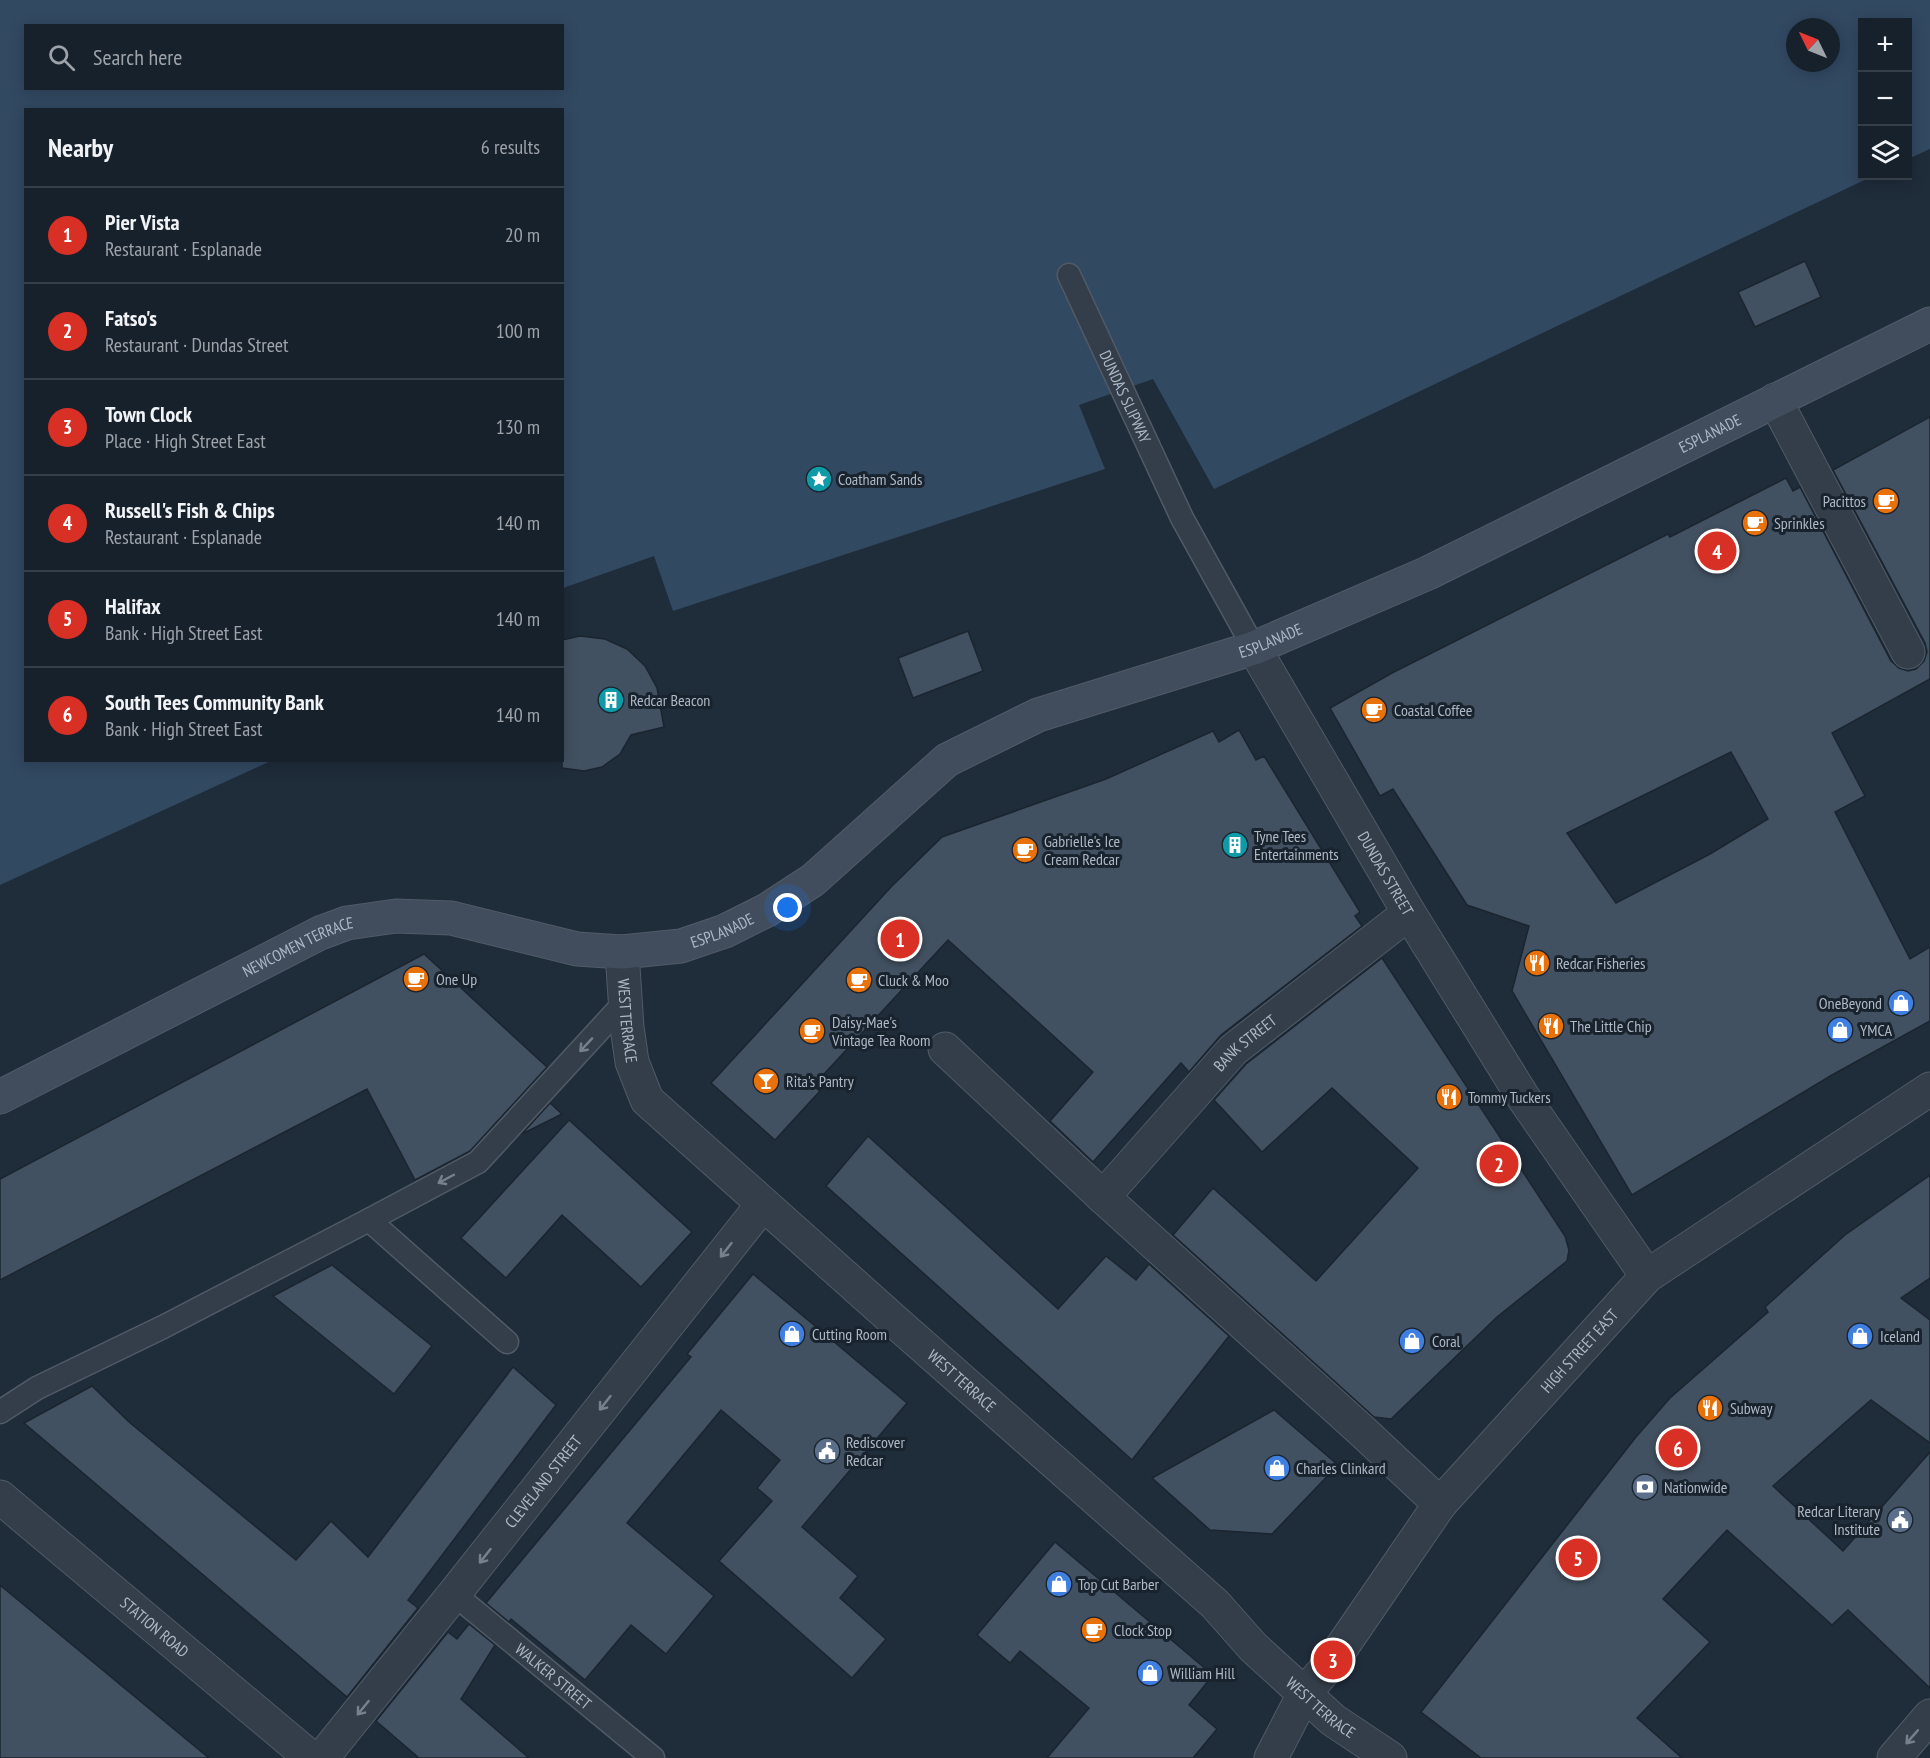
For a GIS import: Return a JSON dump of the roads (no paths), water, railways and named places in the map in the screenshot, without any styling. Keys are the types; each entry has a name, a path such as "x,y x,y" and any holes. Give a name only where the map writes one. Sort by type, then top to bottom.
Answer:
{"street":[{"name":"ESPLANADE","path":"622,952 681,946 725,931 767,910 813,880 947,760 1038,715 1254,648 1428,573 1930,324"},
{"path":"1775,400 1908,652"},
{"name":"DUNDAS STREET","path":"1254,648 1409,913 1523,1096 1647,1276"},
{"name":"BANK STREET","path":"1103,1197 1233,1050 1409,913"},
{"name":"NEWCOMEN TERRACE","path":"0,1097 320,933 347,923 396,916 451,918 577,949 622,952"},
{"name":"WEST TERRACE","path":"622,952 632,1062 647,1100 1215,1604 1253,1647 1333,1720 1390,1758"},
{"path":"945,1049 1103,1197 1440,1504"},
{"name":"HIGH STREET EAST","path":"1271,1758 1304,1694 1333,1660 1440,1504 1647,1276 1930,1089"},
{"name":"CLEVELAND STREET","path":"322,1758 763,1204"},
{"name":"STATION ROAD","path":"0,1497 311,1758"},
{"path":"1894,1758 1930,1716"}],"lane":[{"name":"DUNDAS SLIPWAY","path":"1069,275 1182,518 1254,648"},
{"path":"0,1412 37,1388 163,1327 478,1162 625,1002"},
{"path":"369,1220 507,1342"},
{"name":"WALKER STREET","path":"454,1594 653,1758"}],"water":[{"name":"Coatham Sands","path":"0,0 1930,0 1930,149 1912,157 1912,18 1858,18 1858,180 1865,180 1214,489 1153,379 1079,405 1105,469 673,611 654,556 564,588 564,108 24,108 24,762 269,762 0,885"}],"place":[{"name":"Coatham Sands","path":"819,479"},
{"name":"Pacittos","path":"1886,501"},
{"name":"Sprinkles","path":"1755,523"},
{"name":"Russell's Fish & Chips","path":"1717,551"},
{"name":"Redcar Beacon","path":"611,700"},
{"name":"Coastal Coffee","path":"1374,710"},
{"name":"Tyne Tees Entertainments","path":"1235,845"},
{"name":"Gabrielle's Ice Cream Redcar","path":"1025,850"},
{"name":"Pier Vista","path":"900,939"},
{"name":"Redcar Fisheries","path":"1537,963"},
{"name":"One Up","path":"416,979"},
{"name":"Cluck & Moo","path":"859,980"},
{"name":"OneBeyond","path":"1901,1003"},
{"name":"The Little Chip","path":"1551,1026"},
{"name":"YMCA","path":"1840,1030"},
{"name":"Daisy-Mae's Vintage Tea Room","path":"812,1031"},
{"name":"Rita's Pantry","path":"766,1081"},
{"name":"Tommy Tuckers","path":"1449,1097"},
{"name":"Fatso's","path":"1499,1164"},
{"name":"Cutting Room","path":"792,1334"},
{"name":"Iceland","path":"1860,1336"},
{"name":"Coral","path":"1412,1341"},
{"name":"Subway","path":"1710,1408"},
{"name":"South Tees Community Bank","path":"1678,1448"},
{"name":"Rediscover Redcar","path":"827,1451"},
{"name":"Charles Clinkard","path":"1277,1468"},
{"name":"Nationwide","path":"1645,1487"},
{"name":"Redcar Literary Institute","path":"1900,1520"},
{"name":"Halifax","path":"1578,1558"},
{"name":"Top Cut Barber","path":"1059,1584"},
{"name":"Clock Stop","path":"1094,1630"},
{"name":"Town Clock","path":"1333,1660"},
{"name":"William Hill","path":"1150,1673"}]}
